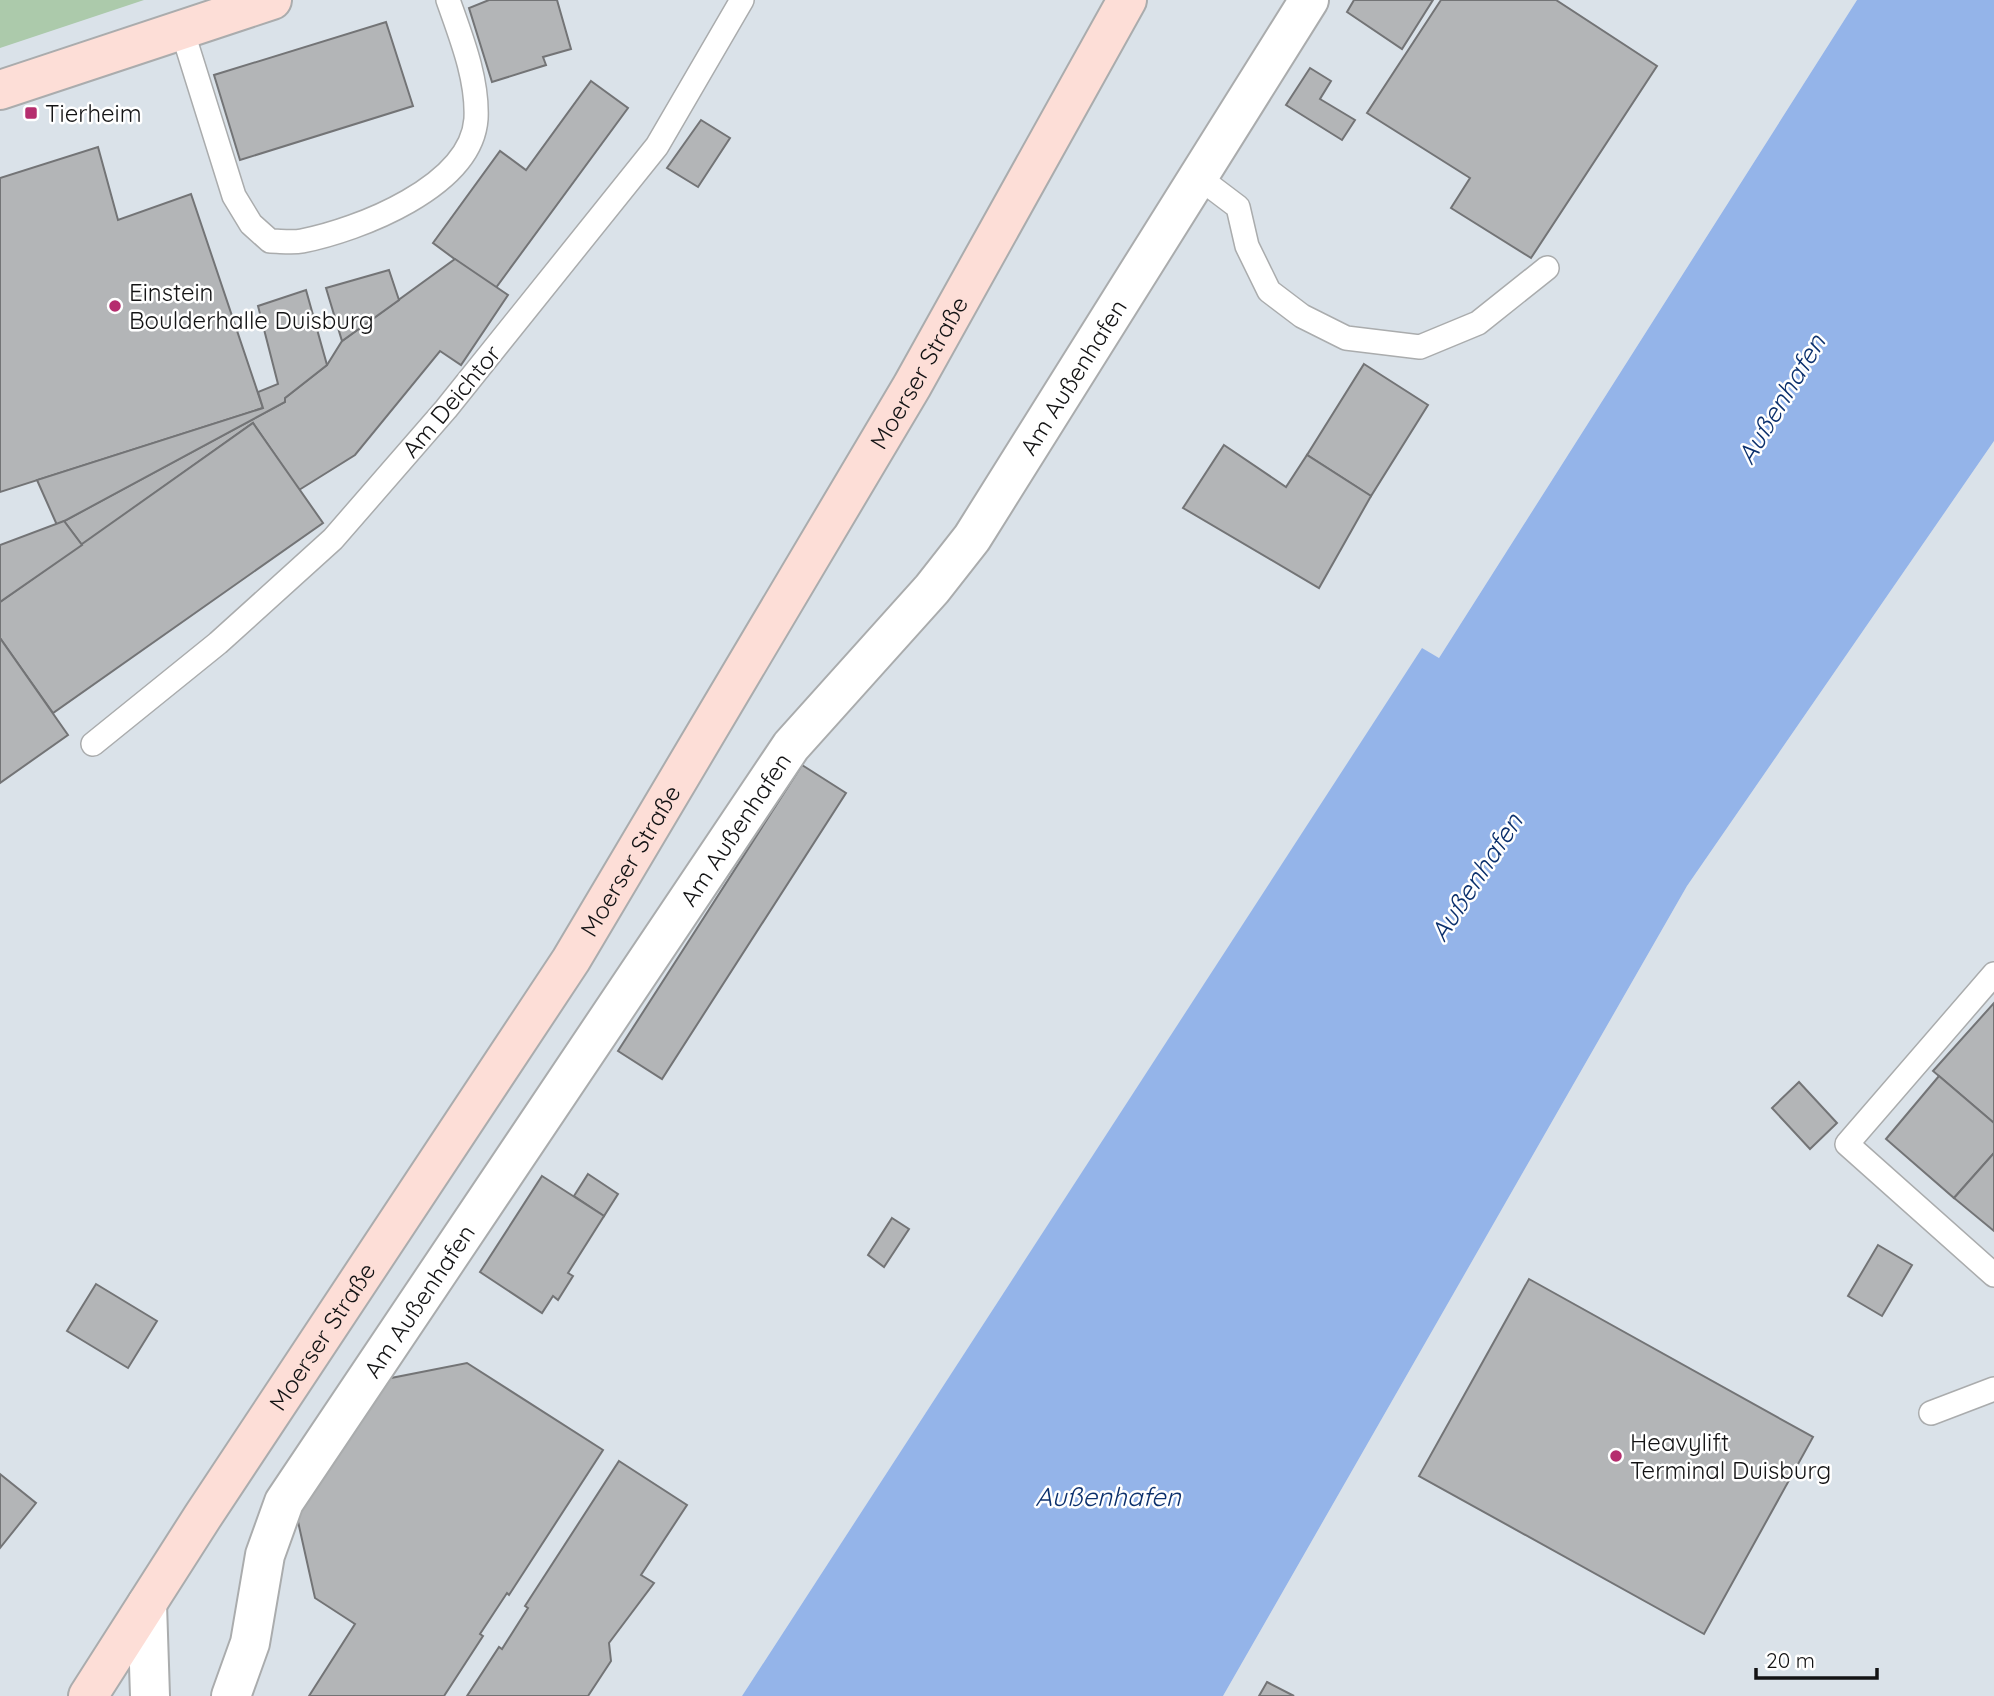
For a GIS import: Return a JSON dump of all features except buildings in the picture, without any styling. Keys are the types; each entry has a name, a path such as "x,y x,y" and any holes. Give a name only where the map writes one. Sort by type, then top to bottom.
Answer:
{"street":[{"path":"0,90 272,0"},
{"name":"Moerser Straße","path":"88,1696 570,960 912,386 1127,0"},
{"name":"Am Außenhafen","path":"231,1696 250,1643 265,1555 284,1502 791,746 932,589 972,538 1309,0"},
{"path":"147,1604 150,1696"}],"lane":[{"path":"182,30 234,196 251,224 270,241 301,242 386,214 431,189 461,157 476,121 473,79 448,0"},
{"name":"Am Deichtor","path":"93,744 218,643 341,529 446,409 657,146 742,0"},
{"path":"1197,176 1238,207 1247,246 1269,291 1302,316 1346,338 1420,347 1478,323 1547,268"},
{"path":"1994,974 1847,1144 1994,1275"},
{"path":"1931,1413 1994,1389"}],"shaded area":[{"path":"0,0 1857,0 1439,658 1422,649 742,1696 0,1696"},
{"path":"1994,441 1994,1696 1223,1696 1687,886"}],"green space":[{"path":"0,0 144,0 0,48"}],"water":[{"name":"Außenhafen","path":"1857,0 1994,0 1994,441 1687,886 1223,1696 742,1696 1422,648 1439,658"}],"place":[{"name":"Tierheim","path":"31,113"},
{"name":"Einstein Boulderhalle Duisburg","path":"115,306"},
{"name":"Heavylift Terminal Duisburg","path":"1616,1456"}]}
